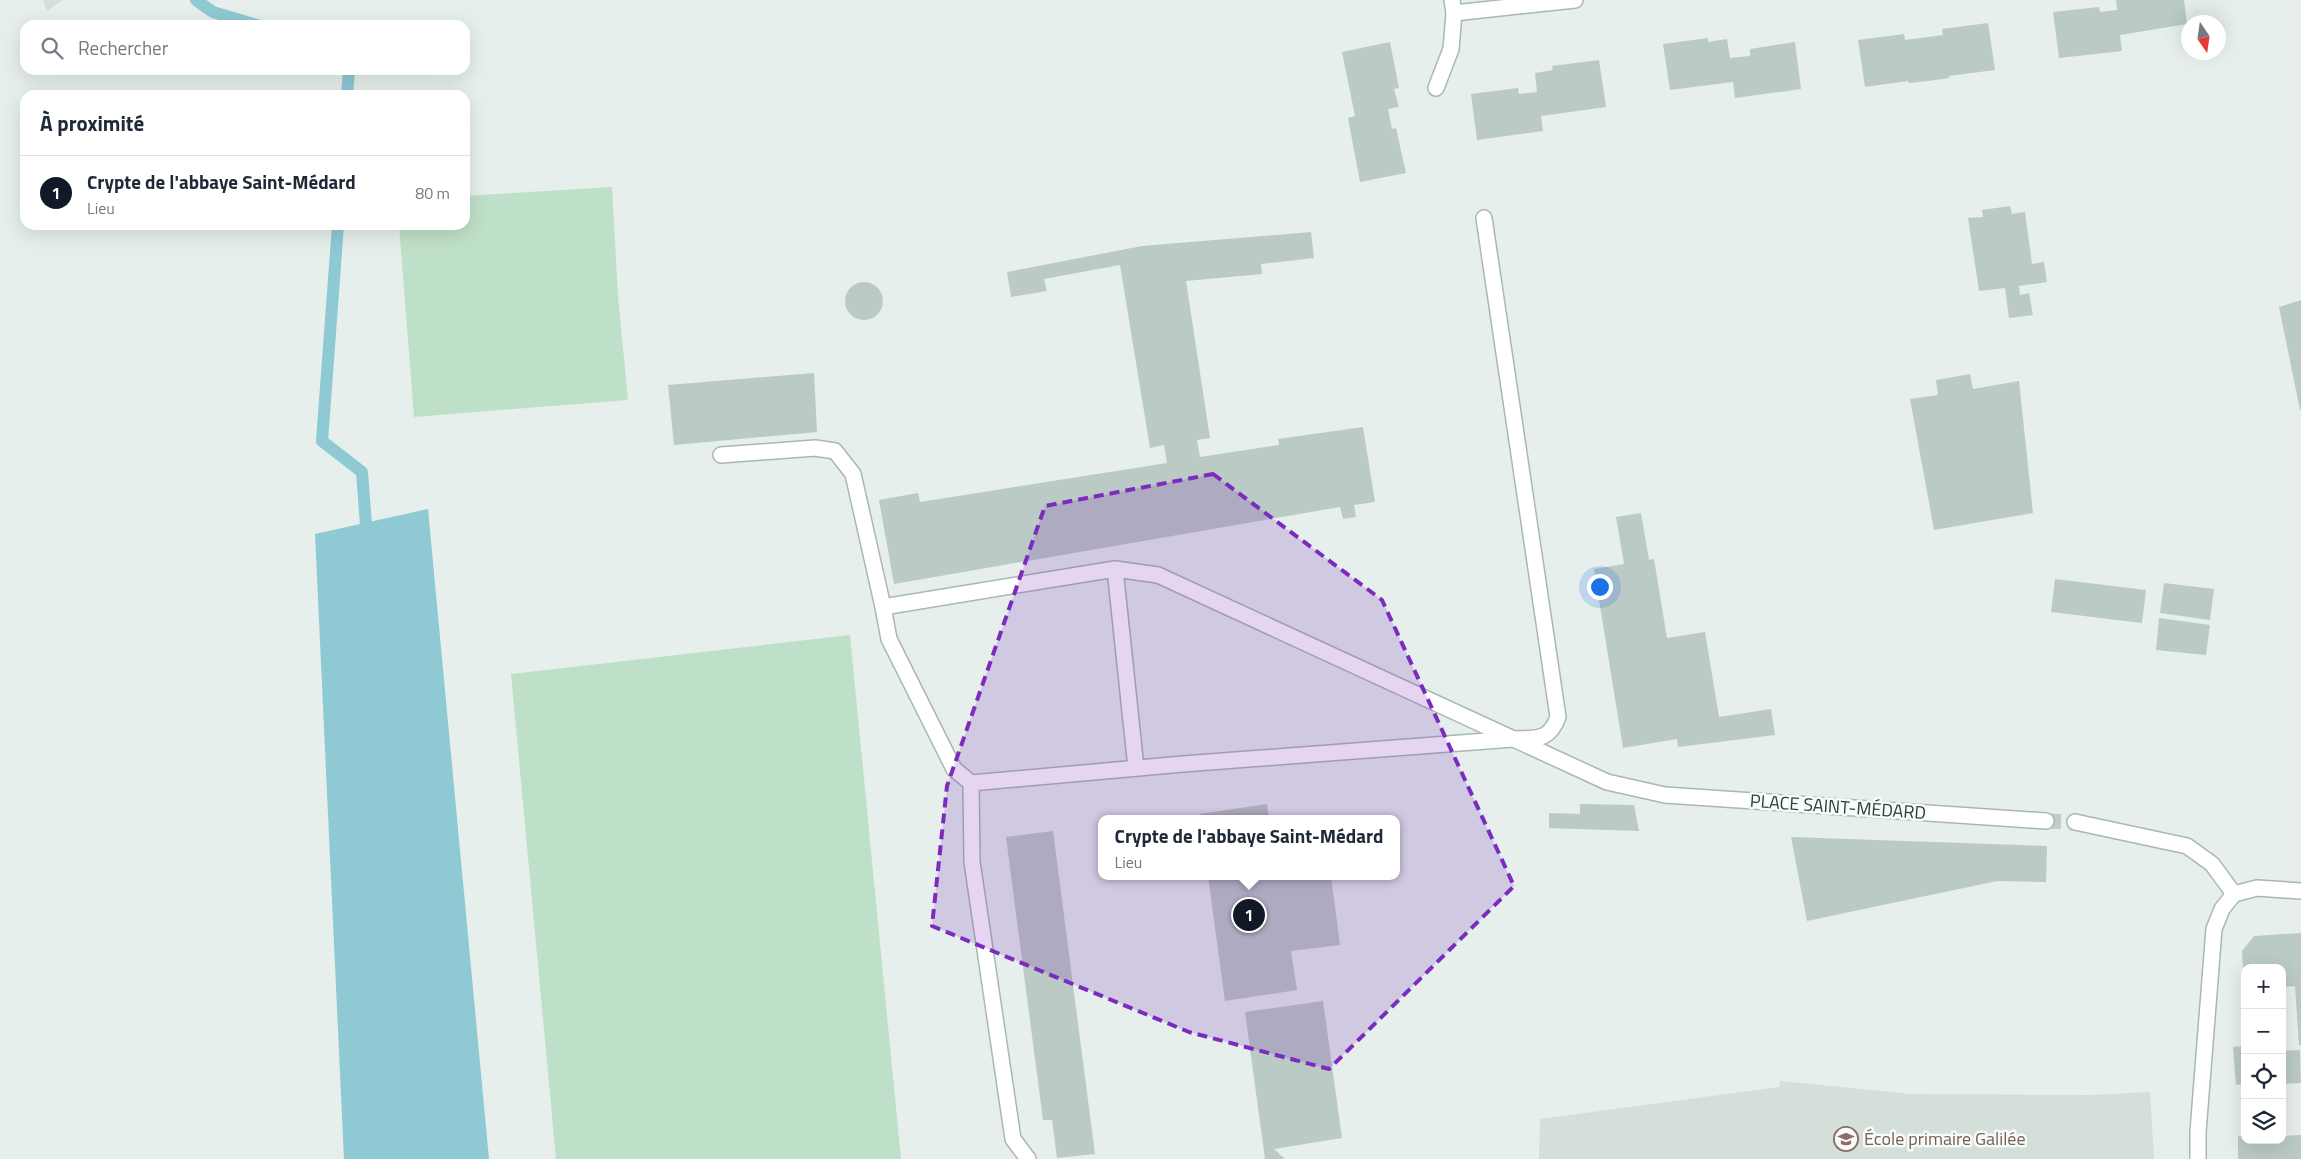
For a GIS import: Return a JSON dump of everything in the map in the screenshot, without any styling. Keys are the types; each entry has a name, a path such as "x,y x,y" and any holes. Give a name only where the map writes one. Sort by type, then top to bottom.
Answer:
{"street":[{"path":"1436,88 1451,48 1453,6 1575,0"},
{"path":"721,455 815,448 835,452 853,474 890,639 954,769 971,783 1136,768 1543,737 1553,730 1558,717 1484,218"},
{"path":"1115,569 1136,768"},
{"name":"PLACE SAINT-MÉDARD","path":"883,607 1115,569 1158,575 1607,782 1666,795 2046,821"},
{"path":"971,783 972,862 1013,1139 1028,1159"},
{"path":"2075,822 2187,846 2212,864 2234,894"},
{"path":"2198,1159 2198,1132 2214,929 2222,910 2234,894 2257,888 2301,891"}],"highlighted area":[{"path":"1213,474 1382,600 1514,886 1329,1069 1189,1032 932,926 947,786 1045,506"}],"shaded area":[{"path":"43,0 63,0 47,11"},
{"name":"École primaire Galilée","path":"1780,1081 1911,1094 2092,1095 2150,1092 2154,1159 1539,1159 1540,1119 1779,1087"}],"green space":[{"path":"612,187 618,296 628,400 414,417 399,230 470,230 470,196"},
{"path":"850,635 901,1159 556,1159 511,674"}],"water":[{"path":"428,509 489,1159 344,1159 315,534"}],"building":[{"path":"2116,0 2184,0 2186,15 2181,15 2181,25 2120,35 2122,51 2059,58 2053,12 2099,7 2100,12 2117,10"},
{"path":"1988,23 1995,70 1949,76 1949,78 1928,81 1909,83 1908,81 1865,87 1858,40 1904,34 1905,40 1943,35 1942,29"},
{"path":"1708,38 1708,42 1727,39 1730,58 1750,56 1750,49 1795,42 1801,89 1735,98 1733,82 1670,90 1663,44"},
{"path":"1390,42 1399,88 1394,89 1399,107 1388,109 1392,129 1396,128 1406,173 1360,182 1348,118 1355,116 1342,52"},
{"path":"1599,60 1606,107 1541,116 1543,131 1477,140 1471,94 1518,88 1519,94 1537,92 1535,73 1553,70 1552,66"},
{"path":"2010,206 2012,214 2025,212 2032,264 2044,262 2047,282 2019,286 2020,295 2029,293 2033,315 2009,318 2005,288 1979,291 1968,218 1983,217 1982,210"},
{"path":"1311,232 1314,258 1261,264 1262,274 1186,281 1210,438 1197,440 1200,457 1279,445 1278,439 1363,427 1375,502 1354,505 1356,517 1343,519 1340,507 894,584 879,500 918,493 920,502 1167,463 1164,445 1150,448 1120,265 1044,279 1047,291 1011,297 1007,272 1142,246"},
{"path":"864,282 877,288 883,301 877,314 864,320 851,314 845,301 851,288"},
{"path":"2301,300 2301,410 2300,410 2279,307"},
{"path":"814,373 817,432 674,445 668,385"},
{"path":"1970,374 1973,389 2019,381 2033,513 1934,530 1910,399 1938,395 1936,380"},
{"path":"1641,513 1649,560 1654,559 1667,638 1705,632 1719,717 1771,709 1775,735 1678,747 1677,739 1623,748 1594,569 1624,564 1616,517"},
{"path":"2055,579 2146,590 2142,623 2051,612"},
{"path":"2164,583 2214,589 2210,620 2160,613"},
{"path":"2159,618 2210,625 2206,655 2156,650"},
{"path":"1267,804 1268,815 1200,815"},
{"path":"1580,804 1634,805 1639,831 1549,828 1549,813 1580,814"},
{"path":"1053,831 1095,1154 1057,1158 1052,1120 1043,1120 1006,837"},
{"path":"1791,837 2047,846 2046,882 1997,881 1807,921"},
{"path":"1209,880 1332,880 1340,945 1291,951 1297,990 1225,1001"},
{"path":"2301,933 2301,1045 2299,1045 2295,986 2286,987 2286,964 2243,964 2242,951 2254,936"},
{"path":"1323,1001 1342,1138 1274,1149 1285,1159 1265,1159 1245,1012"},
{"path":"2241,1046 2241,1084 2236,1085 2233,1047"},
{"path":"2300,1050 2301,1083 2286,1084 2286,1051"},
{"path":"2301,1135 2301,1159 2238,1159 2238,1136 2241,1136 2241,1144 2286,1144 2286,1136"}],"waterway":[{"path":"196,0 213,12 240,20"},
{"path":"347,90 349,75"},
{"path":"338,230 322,441 362,472 367,538"}],"tunnel":[{"path":"2046,821 2075,822"}],"place":[{"name":"Crypte de l'abbaye Saint-Médard","path":"1249,915"},
{"name":"École primaire Galilée","path":"1846,1139"}]}
